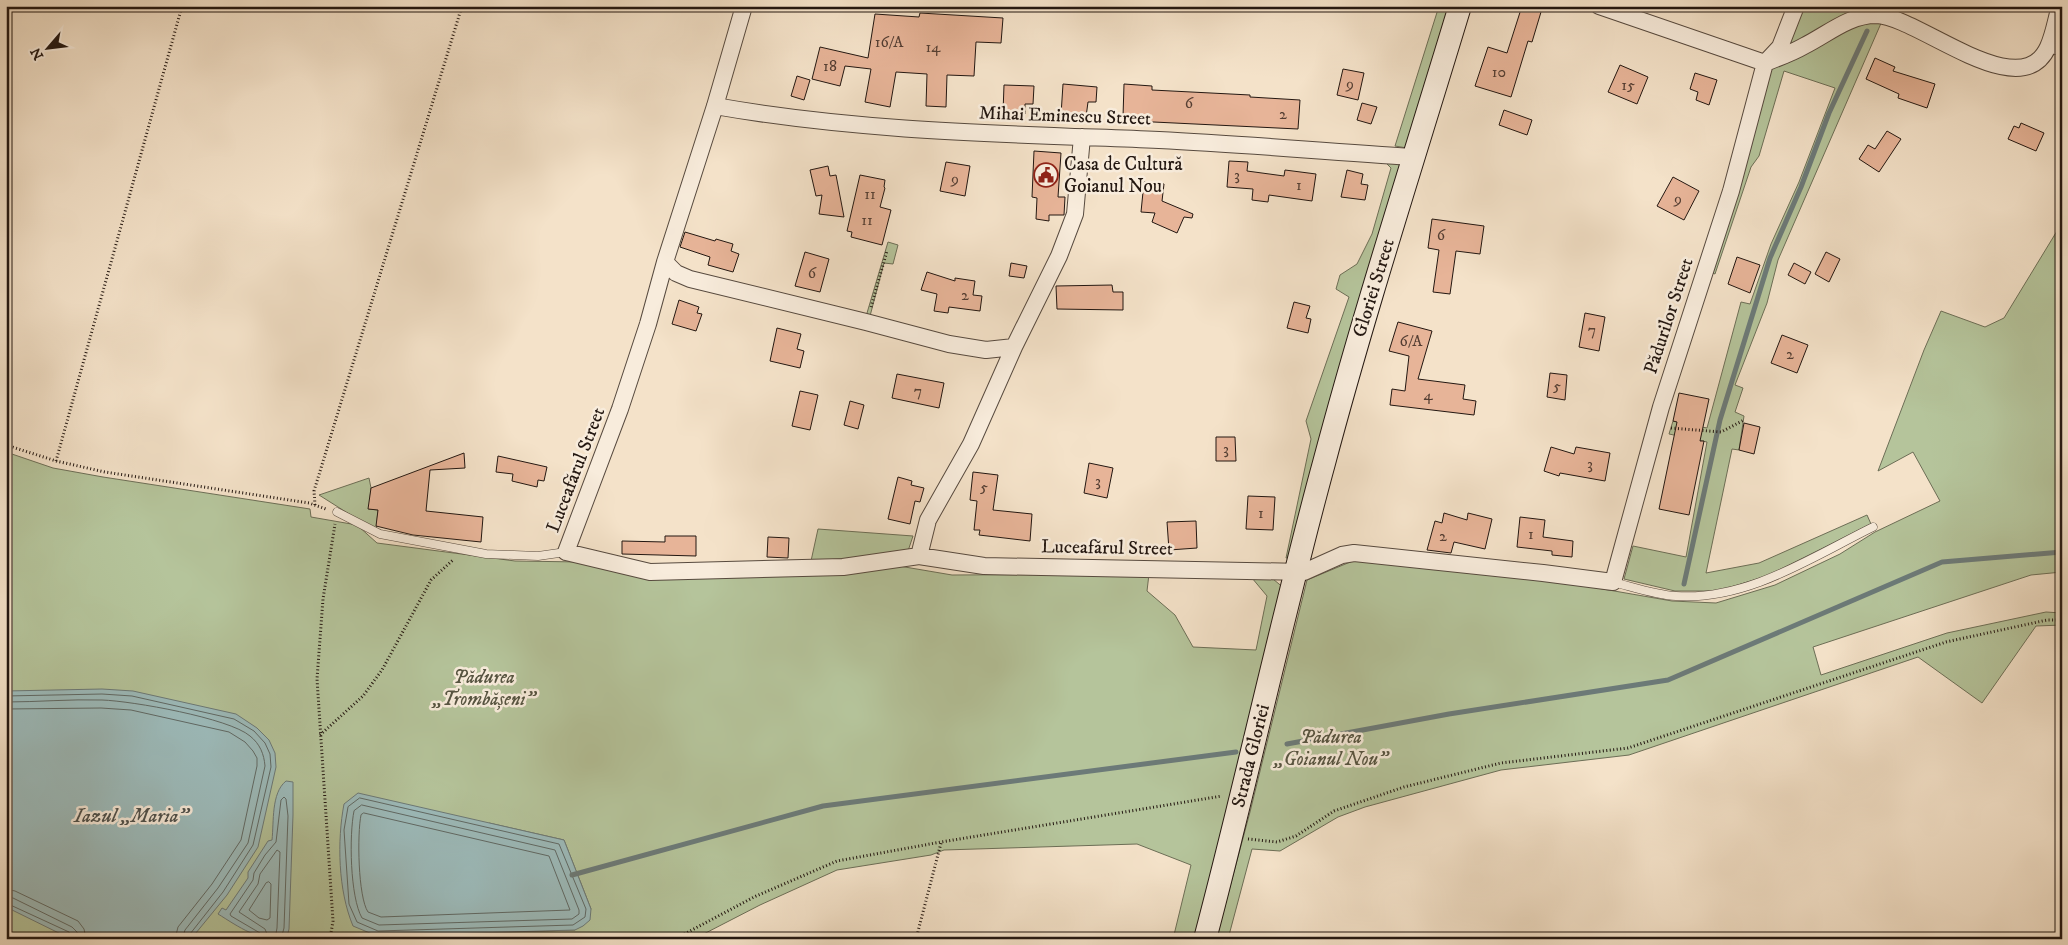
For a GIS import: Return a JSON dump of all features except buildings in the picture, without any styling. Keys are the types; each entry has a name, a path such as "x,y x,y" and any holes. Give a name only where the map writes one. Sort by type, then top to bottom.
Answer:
{"street":[{"name":"Luceafărul Street","path":"744,6 715,106 665,262 648,324 620,409 566,552 650,572 843,567 919,556 984,566 1296,572"},
{"name":"Gloriei Street","path":"1296,572 1352,362 1460,6"},
{"path":"1600,6 1765,63 1802,47 1855,17 1878,15 1910,25 1964,53 1990,63 2014,69 2027,66 2055,50 2060,6"},
{"name":"Pădurilor Street","path":"1613,582 1675,362 1731,191 1765,63 1780,46 1796,6"},
{"name":"Mihai Eminescu Street","path":"715,106 765,115 844,124 1161,140 1414,158"},
{"path":"919,556 928,520 972,444 1014,347 1059,256 1075,214 1082,137"},
{"path":"665,262 676,273 690,279 949,344 986,350 1014,347"},
{"path":"1296,572 1304,572 1342,555 1354,553 1544,572 1613,582"},
{"name":"Strada Gloriei","path":"1205,939 1232,838 1296,572"}],"lane":[{"path":"337,512 380,534 486,554 538,556 566,552"},
{"path":"1613,582 1675,596 1699,597 1718,594 1770,579 1872,527"}],"path":[{"path":"56,461 182,6"},
{"path":"315,505 314,491 462,6"},
{"path":"866,322 887,251"},
{"path":"1656,427 1721,432 1744,420"},
{"path":"6,446 56,461 105,472 315,505 337,512 323,599 317,678 333,921 330,939"},
{"path":"320,736 363,696 382,670 431,580 464,550"},
{"path":"1232,838 1277,842 1296,836 1334,811 1404,787 1501,763 1628,748 1946,642 2047,620 2062,620"},
{"path":"675,939 754,897 837,861 1243,792"},
{"path":"916,939 941,842"}],"green space":[{"path":"1439,6 1450,6 1407,148 1395,146"},
{"path":"1801,6 1889,6 1857,8 1835,24 1782,51"},
{"path":"1882,21 1778,260 1767,303 1735,385 1743,388 1735,412 1744,416 1739,450 1732,449 1706,573 1759,563 1867,515 1871,524 1767,576 1718,591 1675,591 1624,579 1633,546 1686,557 1707,442 1669,434 1673,421 1707,428 1741,302 1750,304 1771,244 1799,182 1835,88 1784,71 1759,156 1751,167 1715,274 1710,272 1771,68 1859,22"},
{"path":"1386,163 1400,164 1401,171 1291,558 1286,558 1311,439 1306,421 1349,297 1336,289 1340,275 1357,264 1372,234 1391,168"},
{"name":"Pădurea „Goianul Nou”","path":"2057,231 2062,233 2062,572 2031,575 1813,647 1821,675 1947,633 2046,612 2062,613 2062,625 2036,626 1982,703 1918,657 1629,755 1501,770 1365,807 1338,817 1280,851 1252,849 1228,939 1216,939 1250,812 1307,580 1355,560 1545,579 1672,601 1716,603 1775,585 1840,554 1875,532 1940,501 1913,452 1878,471 1924,350 1941,311 1985,327 2004,318"},
{"path":"888,242 898,245 893,264 884,263 870,316 867,313"},
{"name":"Pădurea „Trombășeni”","path":"6,452 53,468 310,509 311,517 357,525 377,543 515,561 581,562 647,577 899,566 952,575 1149,574 1147,591 1175,615 1193,647 1256,650 1267,596 1252,578 1273,579 1285,589 1195,939 1173,939 1191,865 1137,844 944,850 931,855 837,870 760,905 694,939 6,939","holes":["489,823 564,840 591,909 575,930 377,936"]},
{"path":"369,478 371,488 369,509 378,510 376,531 319,495"},
{"path":"818,529 913,536 907,554 811,561"}],"water":[{"name":"Iazul „Maria”","path":"102,689 133,691 236,714 257,728 269,740 275,753 276,767 258,847 227,895 191,939 71,939 6,907 6,691"},
{"path":"286,781 293,782 289,929 287,937 278,939 250,933 218,914 222,908 226,910 248,878 248,872 268,841 272,840 276,800 281,786"},
{"path":"358,793 564,840 591,909 590,920 575,930 377,936 353,926 344,897 340,865 340,834 344,804"}],"waterway":[{"path":"1684,584 1720,420 1770,258 1801,187 1829,113 1867,31"},
{"path":"1287,744 1449,714 1668,680 1942,562 2062,552"},
{"path":"572,875 823,806 1236,752"}],"place":[{"name":"Casa de Cultură Goianul Nou","path":"1046,175"}]}
